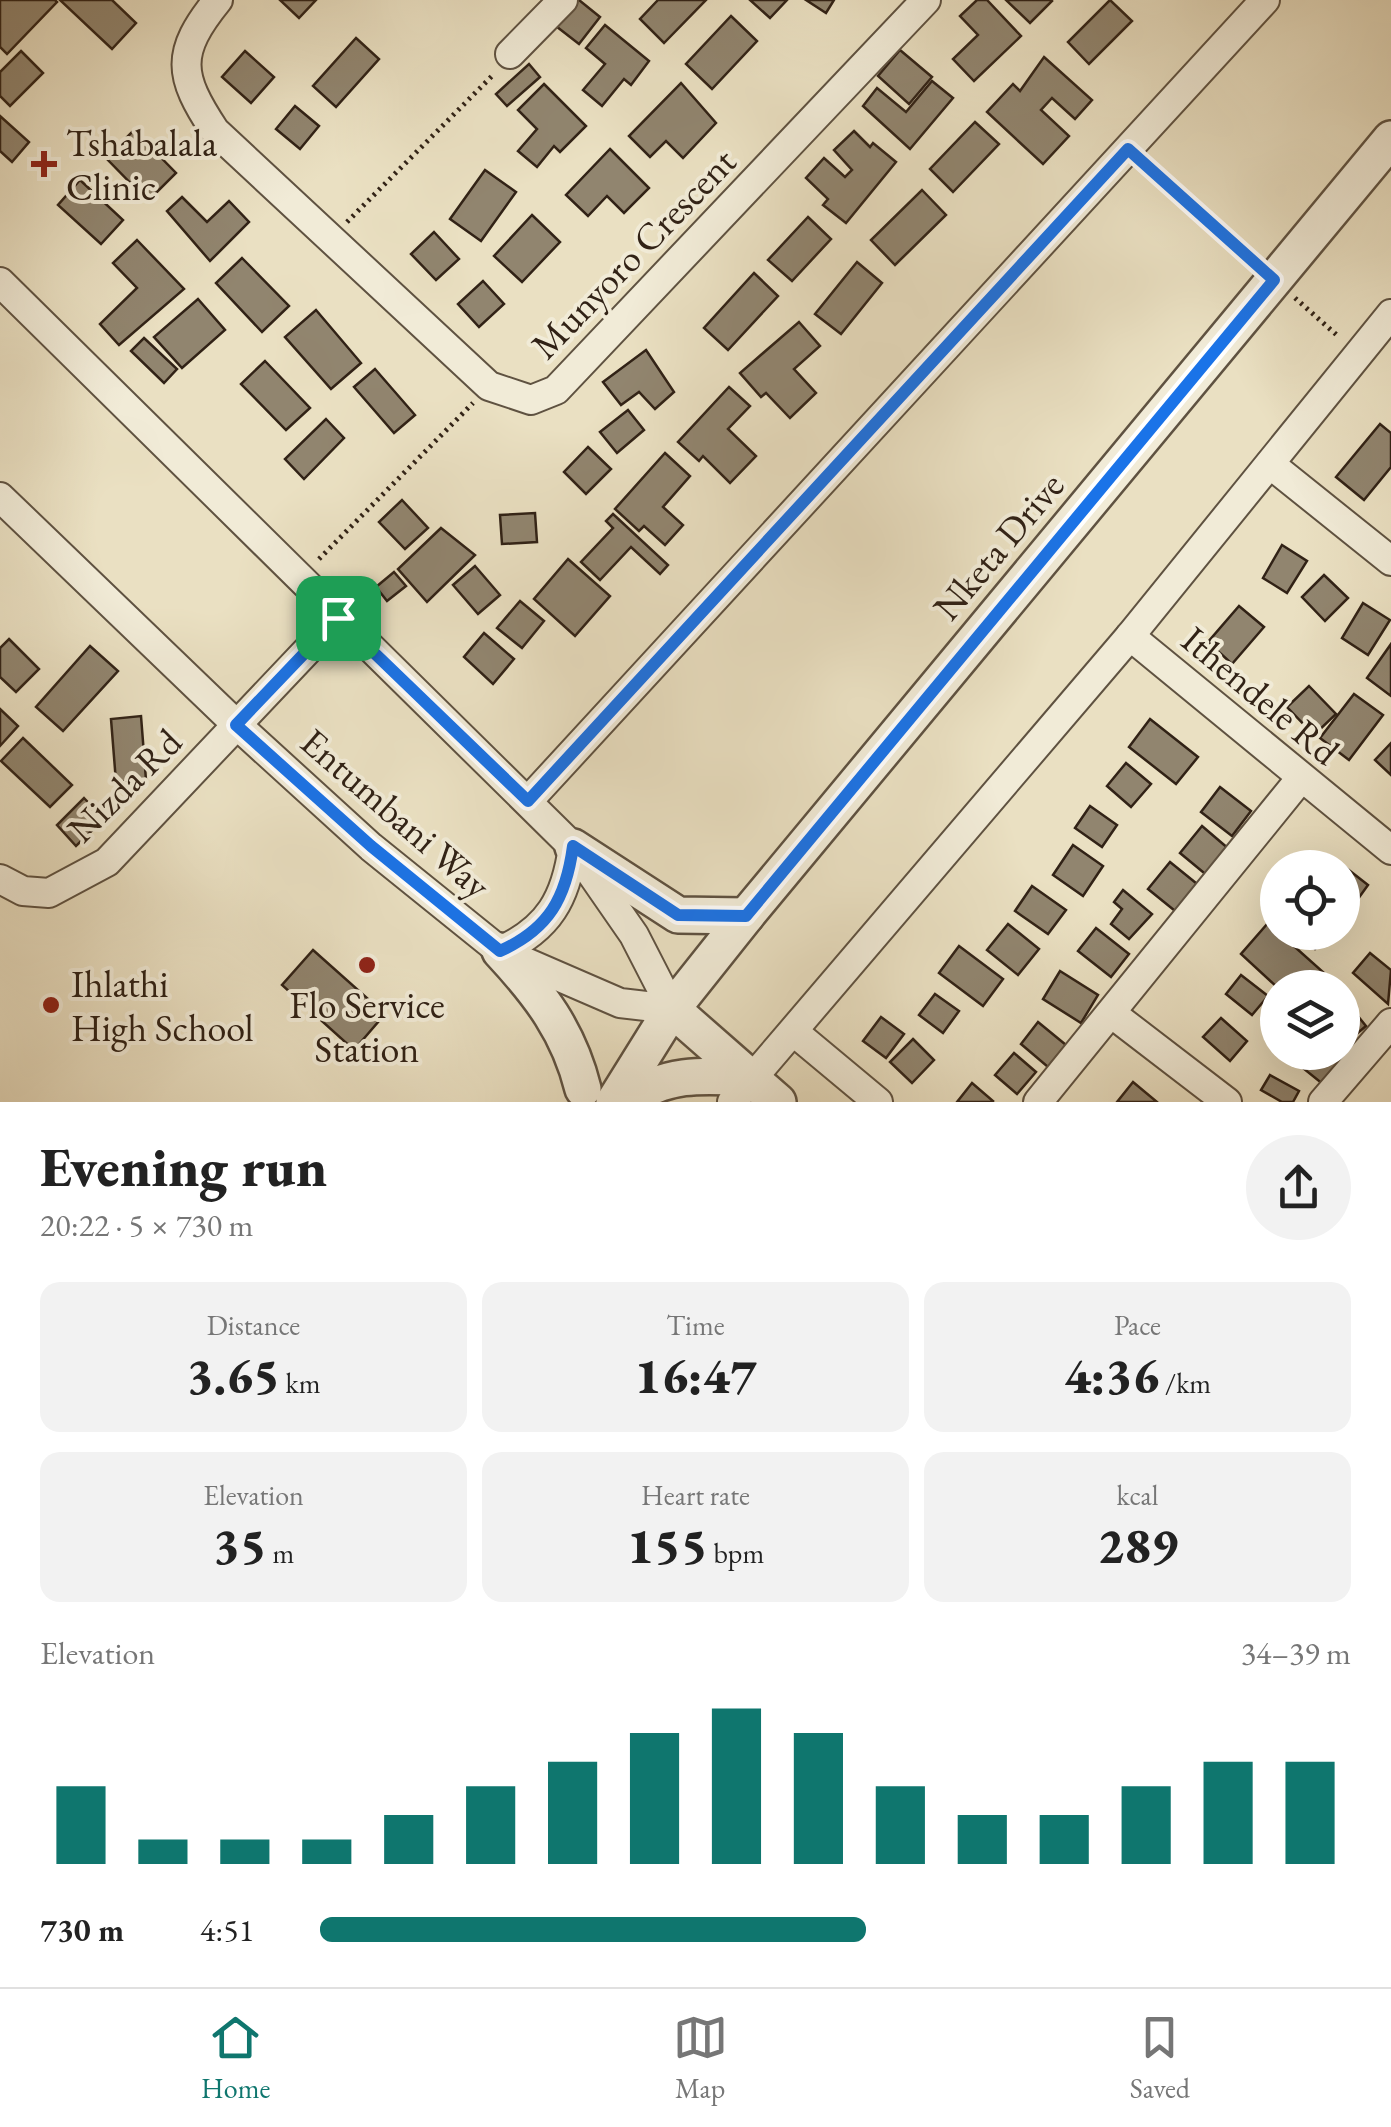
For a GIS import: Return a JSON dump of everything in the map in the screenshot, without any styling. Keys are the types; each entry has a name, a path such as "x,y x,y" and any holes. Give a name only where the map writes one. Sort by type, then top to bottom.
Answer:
{"street":[{"name":"Munyoro Crescent","path":"218,0 192,32 186,57 191,94 215,131 488,386 531,400 556,390 926,0"},
{"path":"510,54 563,0"},
{"path":"528,801 1265,0"},
{"name":"Nketa Drive","path":"590,1098 672,1009 1391,139"},
{"path":"0,282 573,846 634,936 672,1009 742,1090"},
{"path":"742,1090 1130,636 1391,314"},
{"path":"1270,464 1391,560"},
{"name":"Entumbani Way","path":"0,497 236,725 371,846 500,951 620,1004 672,1009"},
{"name":"Nizda Rd","path":"0,879 23,891 49,892 107,862 338,618"},
{"name":"Ithendele Rd","path":"1130,636 1391,850"},
{"path":"1038,1102 1302,778"},
{"path":"573,846 678,915 746,916"},
{"path":"573,846 568,884 560,900 526,940 500,951 561,1025 590,1098"},
{"path":"1111,1013 1227,1102"},
{"path":"1324,1102 1391,1024"},
{"path":"794,1032 878,1102"},
{"path":"625,1102 648,1084 690,1074 778,1102"}],"path":[{"path":"330,238 485,85 510,54"},
{"path":"1128,149 1358,355"},
{"path":"300,579 488,386"}],"building":[{"path":"0,0 57,2 7,54 0,47"},
{"path":"60,0 112,0 136,23 112,49"},
{"path":"280,0 316,0 299,18"},
{"path":"571,0 579,0 600,17 579,44 552,23"},
{"path":"658,0 706,0 664,43 640,19"},
{"path":"750,0 787,0 770,18"},
{"path":"806,0 834,0 826,13"},
{"path":"977,0 987,0 1021,36 974,81 953,59 978,35 960,16"},
{"path":"1006,0 1051,0 1052,1 1030,23"},
{"path":"1110,0 1132,21 1089,64 1068,42"},
{"path":"731,16 757,41 712,89 686,64"},
{"path":"605,25 649,61 631,85 624,79 602,106 583,90 605,64 586,48"},
{"path":"356,38 379,59 336,107 313,86"},
{"path":"900,50 932,77 909,104 878,76"},
{"path":"21,51 43,73 10,106 0,96 0,72"},
{"path":"245,51 274,77 251,103 222,77"},
{"path":"1044,57 1092,100 1075,119 1052,98 1041,110 1069,136 1043,164 987,112 1013,84 1020,91"},
{"path":"529,64 540,77 507,106 496,94"},
{"path":"932,81 953,98 910,149 863,106 877,88 906,112"},
{"path":"681,83 716,123 683,158 666,141 650,157 629,136"},
{"path":"544,84 586,126 560,152 554,146 537,167 518,151 537,129 518,110"},
{"path":"295,106 319,126 300,149 276,129"},
{"path":"0,116 29,142 12,162 0,151"},
{"path":"975,122 999,144 953,192 930,169"},
{"path":"134,130 176,173 148,201 106,158"},
{"path":"854,131 870,147 873,143 896,162 846,223 823,205 828,199 806,178 824,158 845,177 852,170 834,150"},
{"path":"610,149 649,188 624,213 607,196 588,216 566,195"},
{"path":"485,170 516,192 481,241 450,219"},
{"path":"80,180 123,220 101,244 58,205"},
{"path":"922,190 946,215 895,265 871,240"},
{"path":"182,197 207,222 229,201 249,222 210,261 167,211"},
{"path":"532,215 560,242 522,282 494,256"},
{"path":"808,217 831,239 792,281 768,260"},
{"path":"434,232 459,259 436,280 411,254"},
{"path":"137,240 184,289 119,345 100,324 137,288 113,263"},
{"path":"242,258 289,306 262,332 216,283"},
{"path":"857,262 882,283 841,334 815,314"},
{"path":"754,273 778,296 728,350 704,328"},
{"path":"483,281 504,304 479,327 458,304"},
{"path":"198,299 225,330 182,368 154,337"},
{"path":"316,310 361,363 331,389 285,337"},
{"path":"799,322 820,346 794,369 816,393 790,418 766,393 761,397 740,373"},
{"path":"144,338 177,369 164,383 131,351"},
{"path":"646,350 674,392 655,409 639,392 621,405 603,382"},
{"path":"265,361 310,408 286,430 241,384"},
{"path":"375,369 415,415 394,433 354,387"},
{"path":"729,387 750,406 728,429 756,456 730,483 703,456 699,461 678,442"},
{"path":"628,410 644,430 617,453 600,432"},
{"path":"326,419 344,438 304,479 285,459"},
{"path":"1380,424 1391,433 1391,467 1364,500 1336,477"},
{"path":"588,447 611,469 586,494 564,472"},
{"path":"665,453 690,476 663,507 683,525 665,545 644,526 639,531 615,509"},
{"path":"402,500 428,528 405,549 379,522"},
{"path":"535,513 537,542 502,544 500,515"},
{"path":"613,514 668,565 660,574 631,547 600,580 581,562 613,528 606,521"},
{"path":"441,528 475,555 427,602 398,569"},
{"path":"1282,545 1307,561 1287,593 1263,578"},
{"path":"568,559 610,596 575,636 534,599"},
{"path":"475,566 500,595 478,614 453,585"},
{"path":"394,572 406,586 387,601 376,587"},
{"path":"1324,575 1348,598 1325,621 1302,597"},
{"path":"520,601 544,621 522,648 497,628"},
{"path":"1363,603 1390,620 1368,655 1342,638"},
{"path":"1239,606 1264,627 1232,664 1208,642"},
{"path":"484,633 514,659 493,684 464,657"},
{"path":"9,639 39,669 16,692 0,677 0,648"},
{"path":"1391,644 1391,696 1367,678"},
{"path":"90,646 118,671 63,731 36,707"},
{"path":"1309,686 1336,714 1314,735 1287,707"},
{"path":"1354,694 1383,715 1349,760 1320,738"},
{"path":"0,709 18,726 0,746"},
{"path":"141,716 146,780 116,782 111,719"},
{"path":"1150,719 1198,757 1176,784 1129,747"},
{"path":"23,738 72,785 50,807 1,761"},
{"path":"1391,743 1391,775 1375,760"},
{"path":"1126,763 1151,784 1131,807 1107,786"},
{"path":"1220,787 1251,811 1232,836 1201,812"},
{"path":"84,798 104,819 76,846 57,825"},
{"path":"1090,806 1117,825 1102,847 1075,828"},
{"path":"1202,826 1237,856 1215,882 1180,853"},
{"path":"1073,845 1103,866 1083,896 1053,875"},
{"path":"1170,862 1207,892 1185,919 1148,889"},
{"path":"1360,879 1368,885 1360,896"},
{"path":"1032,886 1066,910 1048,934 1015,911"},
{"path":"1123,890 1152,914 1129,939 1111,924 1122,909 1114,902"},
{"path":"1008,924 1039,949 1018,975 987,950"},
{"path":"1096,928 1129,954 1111,977 1078,951"},
{"path":"1260,932 1260,950 1298,950 1321,970 1260,971 1241,954"},
{"path":"959,946 1003,979 983,1006 939,973"},
{"path":"313,950 385,1014 354,1050 282,985"},
{"path":"1370,953 1391,970 1388,1004 1360,979 1360,970 1356,970"},
{"path":"1060,971 1098,995 1081,1023 1043,999"},
{"path":"1241,975 1260,990 1260,1006 1252,1015 1226,994"},
{"path":"935,994 959,1011 943,1033 919,1015"},
{"path":"881,1017 904,1034 886,1058 863,1041"},
{"path":"1221,1018 1247,1041 1230,1061 1203,1037"},
{"path":"1038,1022 1066,1045 1048,1067 1021,1044"},
{"path":"913,1039 934,1060 912,1083 890,1062"},
{"path":"1014,1053 1036,1072 1017,1094 995,1075"},
{"path":"1305,1070 1336,1070 1324,1085"},
{"path":"1270,1075 1299,1091 1293,1102 1282,1102 1261,1090"},
{"path":"1133,1082 1157,1102 1117,1102"},
{"path":"972,1083 993,1101 957,1102"}],"place":[{"name":"Tshabalala Clinic","path":"44,164"},
{"name":"Flo Service Station","path":"367,965"},
{"name":"Ihlathi High School","path":"51,1005"}],"route":[{"path":"1128,149 1274,280 746,916 678,915 573,846 568,884 560,900 526,940 500,951 371,846 236,725 338,618 528,801 1128,149"}]}
